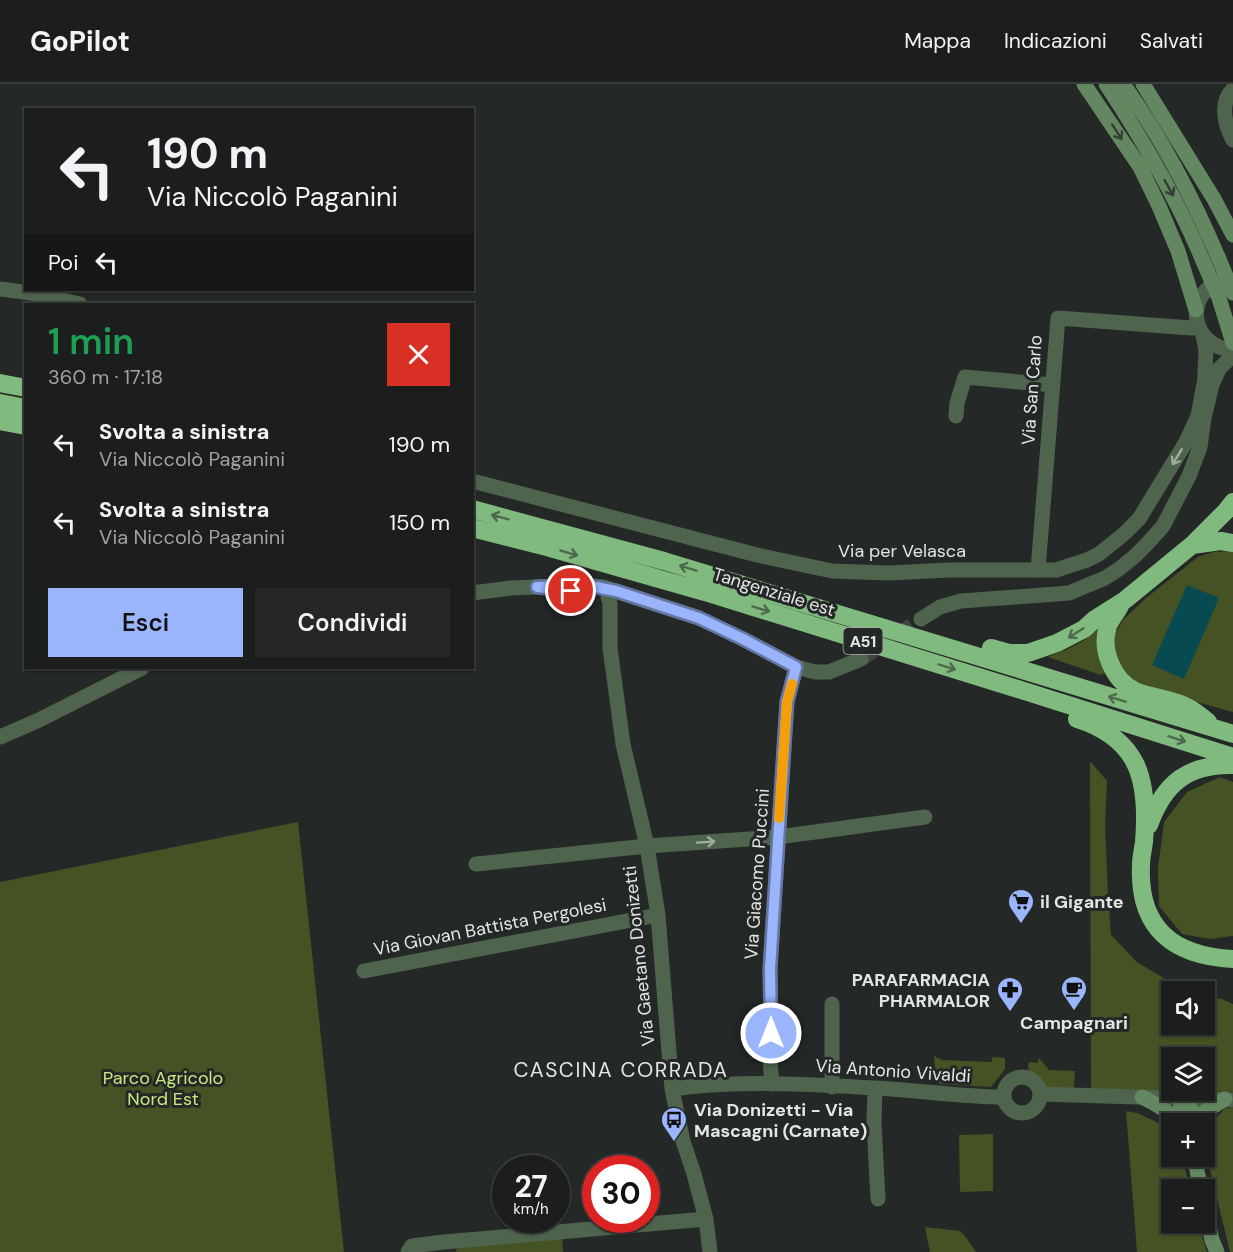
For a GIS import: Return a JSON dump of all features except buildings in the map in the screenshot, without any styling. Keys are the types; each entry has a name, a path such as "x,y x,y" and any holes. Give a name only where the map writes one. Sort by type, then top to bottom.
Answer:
{"highway":[{"path":"0,383 24,388"},
{"path":"0,403 24,408"},
{"path":"0,421 24,426"},
{"path":"930,641 963,641 1009,653 1028,653 1048,647 1084,628 1125,600 1192,545 1233,502"},
{"name":"Tangenziale est","path":"474,510 664,561 1226,732"},
{"name":"Tangenziale est","path":"474,529 705,592 1233,757"},
{"path":"1192,545 1221,541 1233,543"},
{"path":"1125,600 1108,625 1107,631 1107,657 1115,673 1131,689 1188,707 1226,732"},
{"path":"1021,690 1038,707 1092,724 1110,734 1125,748 1141,778 1145,806 1141,876 1148,914 1159,930 1174,943 1200,954 1233,959"},
{"path":"1144,841 1154,810 1173,783 1187,773 1202,767 1233,765"},
{"path":"1200,954 1233,950"}],"main road":[{"path":"1084,84 1140,167 1159,206 1179,251 1199,324"},
{"path":"1106,84 1132,123 1191,231 1219,298 1233,343"},
{"path":"1123,84 1145,115 1186,187 1233,293"},
{"path":"1143,84 1214,199 1233,235"},
{"path":"1142,1097 1167,1113"},
{"path":"1203,1113 1229,1100"},
{"path":"1210,1233 1217,1252"}],"street":[{"path":"1233,89 1224,111 1226,128 1233,140"},
{"path":"1233,278 1213,283 1199,300 1199,324 1211,343 1233,350"},
{"path":"0,289 32,293 76,303"},
{"name":"Via San Carlo","path":"1038,570 1058,318 1191,328 1199,324"},
{"name":"Via per Velasca","path":"1199,324 1206,351 1204,418"},
{"path":"921,619 940,607 961,601 1069,593 1119,570 1163,526 1189,476 1200,447 1212,385 1219,369 1233,355"},
{"path":"956,416 957,403 965,377 1052,385"},
{"name":"Via per Velasca","path":"474,482 757,555 832,571 888,573 950,570 1056,570 1099,554 1134,525 1153,498 1194,427 1204,384"},
{"path":"1153,498 1189,476"},
{"path":"474,593 511,588 585,585 699,618 796,667 815,672 829,672 861,659"},
{"name":"Via Gaetano Donizetti","path":"609,592 607,603 610,648 623,744 647,846 658,915 672,1089 683,1140 706,1219 710,1252"},
{"name":"Via Giacomo Puccini","path":"772,1084 770,969 787,702 796,667"},
{"path":"0,737 140,669"},
{"path":"476,864 647,846 778,837 925,817"},
{"name":"Via Giovan Battista Pergolesi","path":"364,970 658,915"},
{"path":"832,1004 832,1087"},
{"path":"1022,1077 1032,1080 1040,1094 1033,1110 1022,1113 1012,1110 1004,1097 1006,1085 1022,1077"},
{"name":"Via Antonio Vivaldi","path":"672,1089 705,1085 772,1084 1004,1097"},
{"path":"875,1088 874,1123 878,1199"},
{"path":"1040,1094 1161,1097"},
{"path":"408,1252 412,1246 444,1242 706,1219"}],"green space":[{"path":"1233,551 1233,712 1142,687 1124,674 1115,661 1114,635 1123,620 1146,598 1198,557 1213,552"},
{"path":"1102,625 1098,650 1105,673 1101,675 1048,657 1077,644"},
{"path":"1090,761 1107,781 1105,824 1111,935 1137,962 1168,981 1161,981 1161,1035 1215,1035 1215,998 1233,1004 1233,1092 1215,1092 1215,1047 1161,1047 1161,1091 1091,1090"},
{"path":"1220,777 1233,782 1233,936 1210,939 1182,934 1159,906 1158,868 1164,822 1187,792"},
{"name":"Parco Agricolo Nord Est","path":"298,822 344,1252 0,1252 0,882"},
{"path":"934,1056 942,1060 992,1062 992,1057 1005,1058 1005,1069 991,1087 940,1084 936,1081"},
{"path":"1039,1058 1049,1070 1075,1071 1074,1089 1043,1088 1028,1066 1029,1062 1037,1063"},
{"path":"1225,1108 1233,1108 1233,1252 1230,1252 1215,1190 1215,1179 1212,1179 1209,1167 1215,1167 1215,1120"},
{"path":"1126,1111 1137,1113 1161,1124 1161,1167 1184,1167 1188,1179 1161,1179 1161,1233 1201,1233 1207,1252 1137,1252"},
{"path":"993,1134 993,1191 960,1192 959,1135"},
{"path":"925,1227 960,1231 976,1252 930,1252"},
{"path":"562,1234 563,1252 456,1252 457,1244"}],"water":[{"path":"1187,585 1219,598 1184,679 1152,665"}],"tunnel":[{"path":"861,659 921,619"}],"slow traffic":[{"path":"779,818 787,702 792,684"}],"place":[{"name":"il Gigante","path":"1021,925"},
{"name":"Campagnari","path":"1074,1012"},
{"name":"PARAFARMACIA PHARMALOR","path":"1010,1013"},
{"name":"Via Donizetti - Via Mascagni (Carnate)","path":"674,1143"}],"district":[{"name":"CASCINA CORRADA","path":"621,1070"}],"route":[{"path":"571,591 537,587 585,585 616,591 699,618 796,667 787,702 770,969 771,1033"}]}
